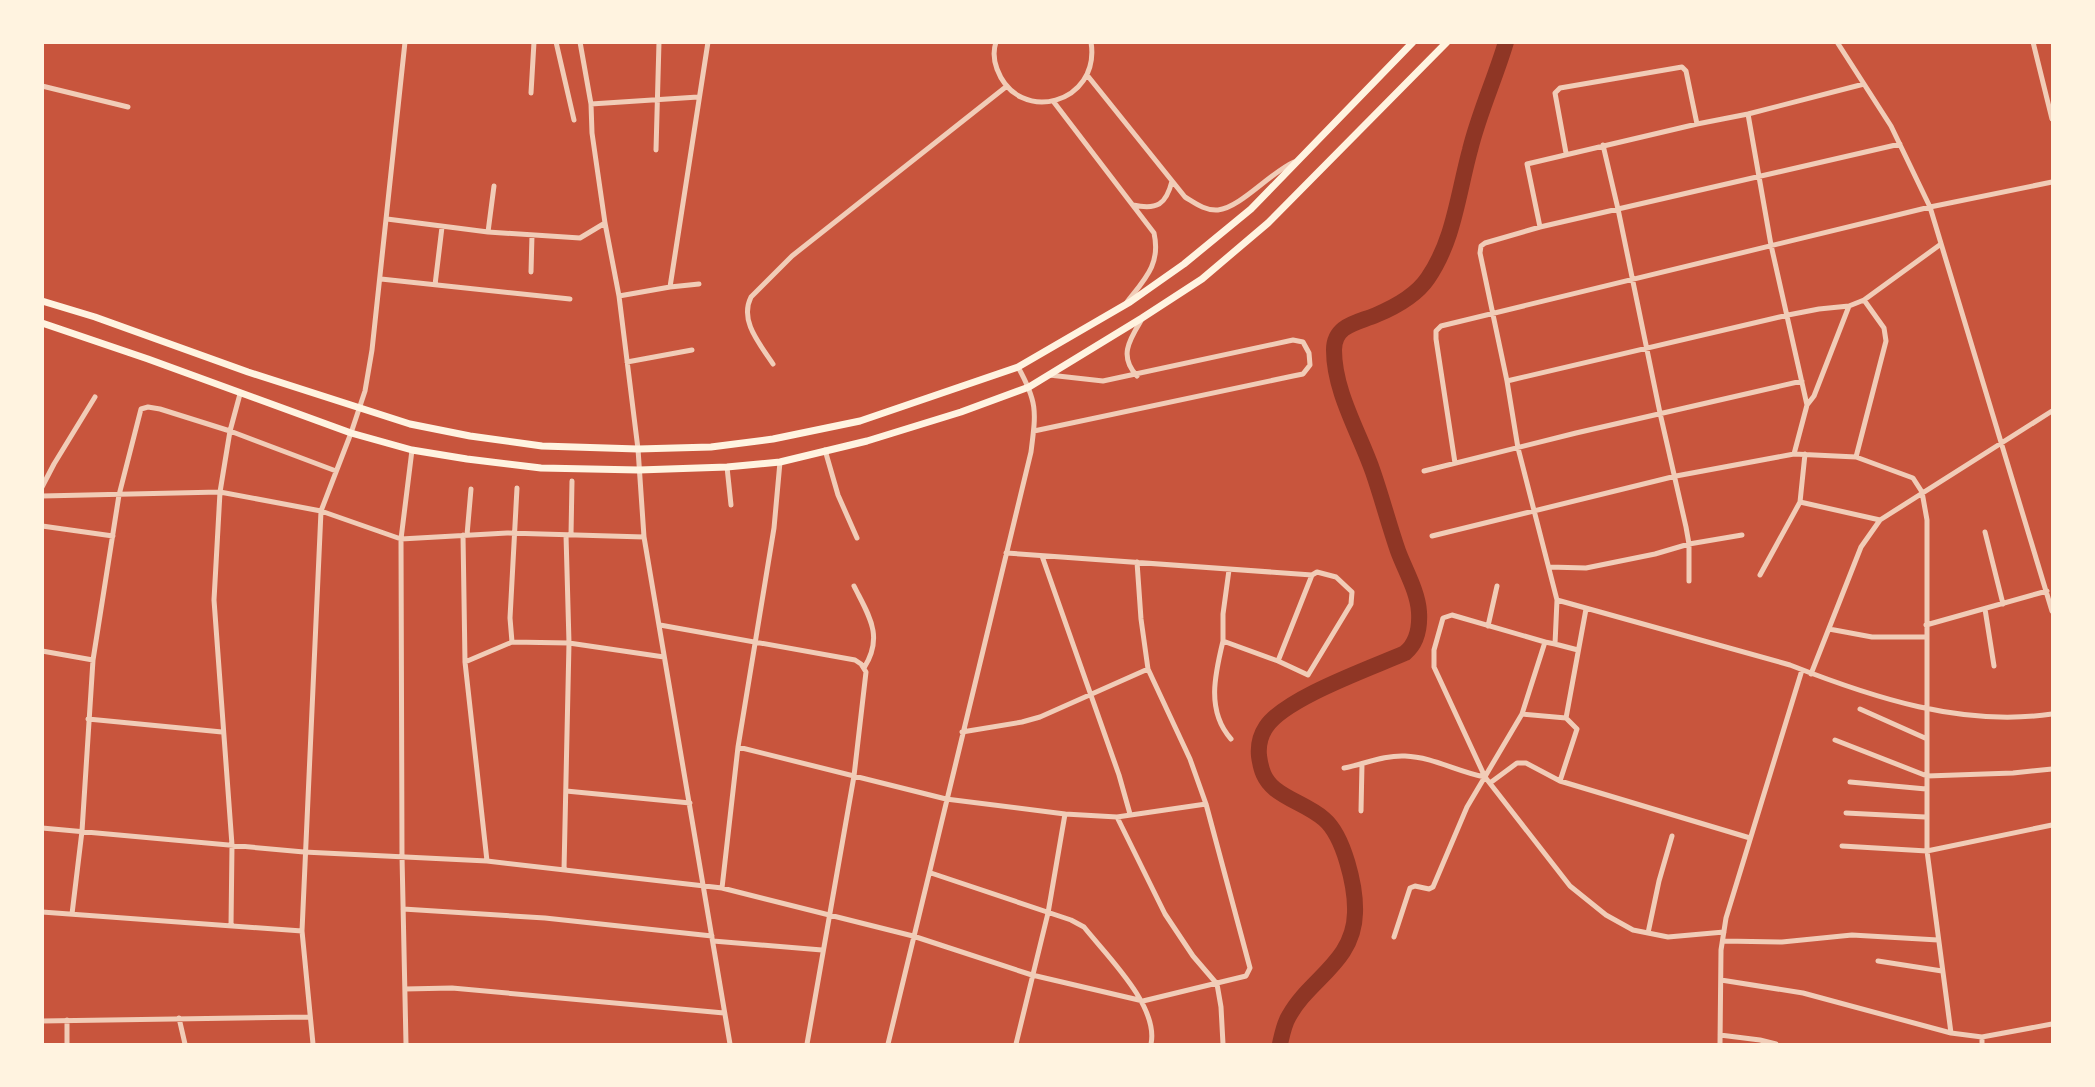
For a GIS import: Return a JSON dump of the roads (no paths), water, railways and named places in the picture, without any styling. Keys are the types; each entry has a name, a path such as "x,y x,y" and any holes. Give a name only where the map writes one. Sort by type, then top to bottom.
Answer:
{"main road":[{"path":"42,301 95,317 248,372 359,408 410,424 470,436 542,446 638,449 711,447 773,439 852,422 952,391 1018,367 1126,304 1184,264 1251,209 1413,42"},
{"path":"42,323 148,359 351,433 412,450 541,468 639,470 727,467 780,462 867,440 961,412 1029,387 1070,360 1142,318 1202,279 1268,224 1447,42"}],"street":[{"path":"313,1044 302,931 304,852 321,511 359,408 372,350 404,42"},
{"path":"531,93 534,42"},
{"path":"556,42 574,120"},
{"path":"580,42 591,104 592,132 605,223 619,296 638,449 644,537 730,1044"},
{"path":"656,150 659,42"},
{"path":"670,287 708,42"},
{"path":"996,42 995,62 1000,78 1007,86 1025,99 1041,103 1053,102 1071,94 1083,83 1093,54 1091,42"},
{"path":"1837,42 1891,126 1930,207 2003,443 2052,611"},
{"path":"2033,42 2052,119"},
{"path":"1566,154 1555,93 1560,88 1682,67 1686,71 1697,124"},
{"path":"1087,75 1172,181 1186,197 1202,208 1218,210 1234,204 1279,169 1299,160"},
{"path":"1540,227 1526,164 1602,145 1748,114 1864,84"},
{"path":"42,86 128,108"},
{"path":"772,364 746,320 751,297 792,256 1007,86"},
{"path":"591,104 698,97"},
{"path":"1053,102 1154,233 1158,247 1155,263 1126,304"},
{"path":"1748,114 1771,245 1807,405"},
{"path":"1555,644 1557,600 1533,513 1518,448 1507,380 1480,253 1481,246 1485,243 1540,227 1900,144"},
{"path":"1602,145 1618,209 1660,413 1676,476 1689,544 1689,582"},
{"path":"1133,205 1146,208 1156,206 1164,201 1172,181"},
{"path":"1454,463 1436,331 1440,326 1632,281 1930,207 2052,182"},
{"path":"488,232 494,186"},
{"path":"387,219 488,232 584,237 605,223"},
{"path":"435,285 442,227"},
{"path":"531,272 532,235"},
{"path":"1507,380 1788,315 1849,306 1864,300 1941,244"},
{"path":"380,279 570,299"},
{"path":"619,296 699,284"},
{"path":"1856,457 1886,341 1884,328 1864,300"},
{"path":"1794,454 1807,405 1814,396 1849,306"},
{"path":"1137,376 1130,369 1126,352 1128,342 1142,318"},
{"path":"1034,431 1303,374 1310,365 1309,353 1303,342 1293,340 1137,376 1103,381 1049,375"},
{"path":"627,362 692,350"},
{"path":"888,1044 913,936 931,873 962,732 1031,452 1034,431 1034,404 1029,387 1018,367"},
{"path":"1424,471 1660,413 1802,381"},
{"path":"231,926 232,845 222,732 214,600 220,492 230,431 240,394"},
{"path":"42,486 96,398"},
{"path":"72,914 82,831 92,660 119,495 141,409 148,407 160,409 230,431 336,471"},
{"path":"1811,674 1861,547 1880,520 2052,411"},
{"path":"406,1044 402,856 401,539 412,450"},
{"path":"825,450 838,494 857,538"},
{"path":"1432,536 1533,513 1676,476 1794,454 1856,457 1913,478 1922,492 1927,520 1925,738 1927,851 1951,1033"},
{"path":"1760,575 1800,502 1804,454"},
{"path":"722,888 738,747 774,528 780,462"},
{"path":"727,467 731,505"},
{"path":"564,870 569,535 572,481"},
{"path":"512,642 510,618 516,534 516,488"},
{"path":"471,489 465,535 465,662 487,861"},
{"path":"42,496 220,492 321,511 401,539 516,534 644,537"},
{"path":"1800,502 1880,520"},
{"path":"42,526 113,536"},
{"path":"1985,532 2003,604"},
{"path":"1549,567 1586,568 1655,554 1689,544 1742,535"},
{"path":"1006,553 1229,570 1312,575 1317,572 1336,577 1352,592 1351,604 1308,675 1278,661 1223,641"},
{"path":"1042,556 1119,775 1130,814"},
{"path":"42,828 304,852 487,861 722,888 829,913 913,936 1032,975 1143,1001 1216,984 1246,976 1250,968 1206,804 1190,759 1148,669 1141,618 1138,562"},
{"path":"1229,570 1223,614 1223,641 1214,675 1214,692 1216,710 1223,730 1231,740"},
{"path":"1278,661 1312,575"},
{"path":"2044,583 2052,582"},
{"path":"807,1044 854,776 866,682 864,668 872,655 875,639 871,621 854,586"},
{"path":"1488,626 1497,586"},
{"path":"1926,625 2047,591"},
{"path":"1557,600 1802,670 1926,710 1999,719 2052,714"},
{"path":"1566,718 1586,609"},
{"path":"1985,609 1994,666"},
{"path":"1578,650 1452,615 1445,616 1434,650 1434,667 1485,777 1570,886 1606,915 1633,930 1668,937 1724,932"},
{"path":"660,625 855,660 864,668"},
{"path":"1829,629 1872,637 1926,637"},
{"path":"465,662 512,642 568,643 664,657"},
{"path":"1394,937 1410,888 1415,886 1429,889 1433,887 1467,807 1522,714 1545,642"},
{"path":"42,651 92,660"},
{"path":"962,732 1022,722 1148,669"},
{"path":"1720,1044 1724,932 1750,838 1802,670"},
{"path":"1860,709 1925,738"},
{"path":"1522,714 1566,718 1577,729 1560,781"},
{"path":"88,719 222,732"},
{"path":"1835,740 1926,776 2012,773 2052,769"},
{"path":"738,747 946,800 1066,814 1117,817 1206,804"},
{"path":"1344,768 1382,758 1403,756 1420,758 1468,774 1485,777"},
{"path":"1490,784 1522,762 1560,781 1750,838"},
{"path":"1361,811 1362,764"},
{"path":"1850,782 1926,789"},
{"path":"566,791 690,803"},
{"path":"1016,1044 1048,913 1066,814"},
{"path":"1846,814 1925,817"},
{"path":"1117,817 1165,914 1192,956 1216,984 1221,1007 1223,1044"},
{"path":"1842,846 1927,851 2052,825"},
{"path":"1648,933 1659,881 1672,836"},
{"path":"931,873 1072,920 1084,927 1143,1001 1152,1027 1152,1044"},
{"path":"403,908 545,918 712,939 822,950"},
{"path":"42,912 302,931"},
{"path":"1723,941 1782,942 1852,935 1938,940"},
{"path":"1878,961 1942,971"},
{"path":"1721,980 1803,993 1951,1033 1982,1037 2052,1024"},
{"path":"405,989 452,988 724,1013"},
{"path":"42,1021 310,1017"},
{"path":"179,1018 185,1044"},
{"path":"67,1020 67,1044"},
{"path":"1720,1035 1776,1044"},
{"path":"1982,1037 1982,1044"}],"waterway":[{"path":"1280,1044 1289,1016 1347,945 1353,930 1355,902 1351,876 1343,849 1337,837 1324,819 1281,793 1268,782 1262,770 1259,756 1261,737 1266,727 1276,716 1291,705 1351,675 1405,653 1415,640 1419,624 1418,604 1414,589 1398,551 1373,472 1338,381 1335,366 1335,342 1342,330 1348,326 1376,315 1411,296 1428,278 1437,263 1450,232 1474,136 1506,42"}]}
